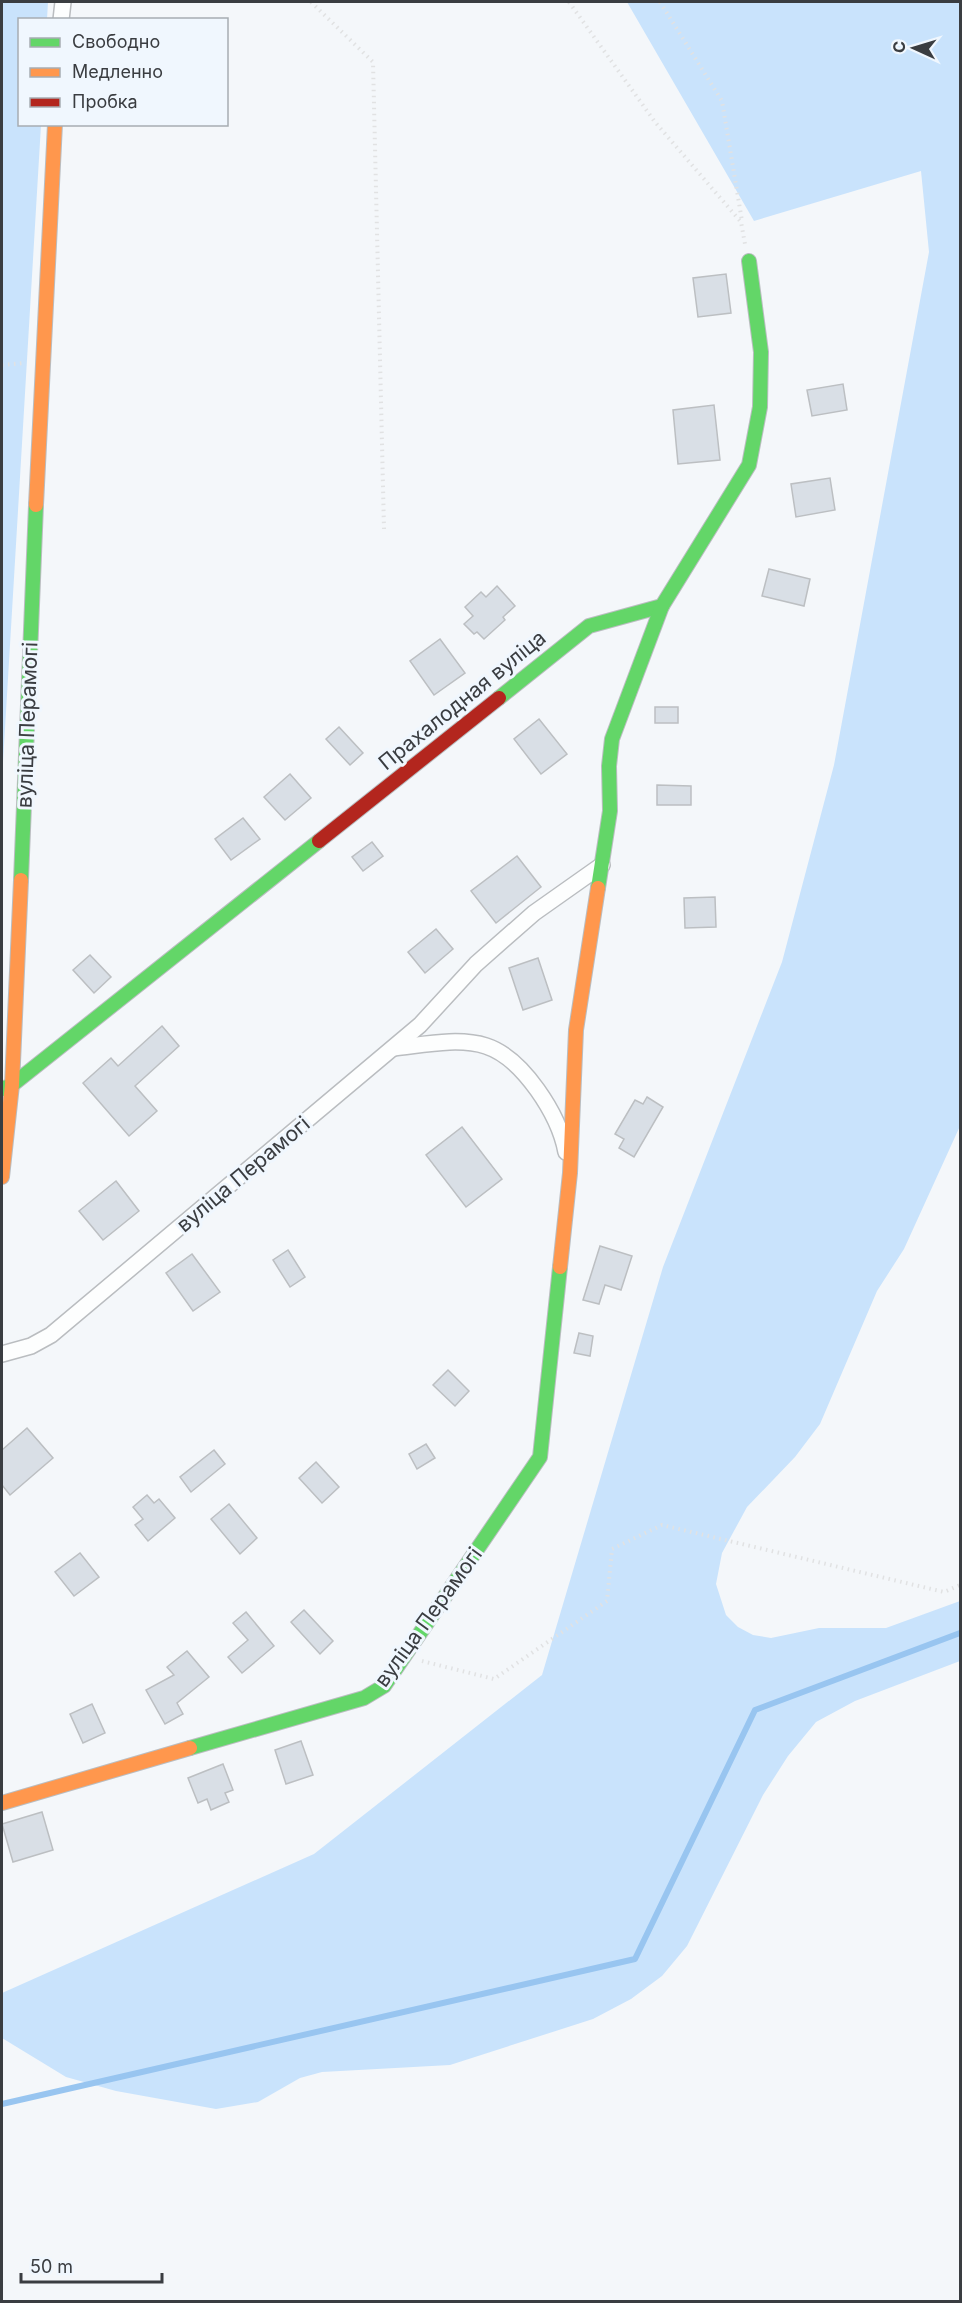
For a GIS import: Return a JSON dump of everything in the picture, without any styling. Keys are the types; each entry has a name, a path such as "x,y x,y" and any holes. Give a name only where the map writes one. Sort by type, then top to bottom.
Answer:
{"street":[{"path":"62,18 63,2"},
{"name":"вуліца Перамогі","path":"2,1177 55,126"},
{"path":"662,606 748,465 760,407 761,352 749,261"},
{"name":"вуліца Перамогі","path":"2,1803 364,1698 384,1686 540,1457 570,1173 576,1030 610,811 609,766 612,739 662,606"},
{"name":"Прахалодная вуліца","path":"7,1087 589,626 662,606"},
{"name":"вуліца Перамогі","path":"2,1354 31,1346 51,1335 420,1025 476,964 509,935 602,865"},
{"name":"вуліца Перамогі","path":"393,1048 459,1042 486,1046 508,1060 536,1087 554,1114 564,1140 570,1173"}],"path":[{"path":"310,2 373,62 384,530"},
{"path":"569,2 655,122 741,222 749,261"},
{"path":"660,2 722,101 749,261"},
{"path":"404,1657 494,1679 607,1601 612,1549 662,1525 944,1592 960,1586"}],"shaded area":[{"path":"2,2 48,2 47,18 18,18 18,126 41,126 2,779"},
{"path":"627,2 960,2 960,1126 904,1249 877,1291 820,1424 795,1457 747,1507 722,1553 716,1584 726,1615 738,1627 753,1635 771,1638 819,1628 886,1628 960,1601 960,1661 855,1701 816,1722 788,1756 763,1795 687,1946 662,1976 631,1999 593,2019 450,2065 322,2072 300,2078 258,2102 216,2109 116,2091 66,2077 2,2038 2,1993 314,1854 542,1675 663,1267 782,962 834,765 929,252 921,171 754,221"}],"building":[{"path":"726,274 731,313 698,317 693,278"},
{"path":"843,384 847,410 812,416 807,390"},
{"path":"714,405 720,460 678,464 673,410"},
{"path":"830,478 835,510 796,517 791,484"},
{"path":"769,569 810,579 804,606 762,596"},
{"path":"497,586 515,606 503,617 505,620 484,639 477,632 474,634 464,624 473,616 465,607 481,592 486,597"},
{"path":"440,639 465,673 434,695 410,661"},
{"path":"655,707 678,707 678,723 655,723"},
{"path":"539,719 567,754 541,774 514,739"},
{"path":"339,727 363,753 350,765 326,739"},
{"path":"290,774 311,798 285,820 264,797"},
{"path":"657,785 691,786 691,805 657,805"},
{"path":"243,818 260,839 231,860 215,839"},
{"path":"372,842 383,856 363,871 352,857"},
{"path":"517,856 541,887 496,923 471,891"},
{"path":"715,897 716,927 685,928 684,898"},
{"path":"436,929 453,949 425,973 408,952"},
{"path":"90,955 111,977 94,993 73,970"},
{"path":"538,958 552,1000 523,1010 509,968"},
{"path":"162,1026 179,1046 135,1086 157,1111 129,1136 83,1083 111,1058 118,1066"},
{"path":"647,1097 663,1107 634,1157 619,1148 624,1139 615,1134 635,1100 643,1104"},
{"path":"462,1127 502,1179 466,1207 426,1155"},
{"path":"116,1181 139,1211 103,1240 79,1211"},
{"path":"600,1246 632,1256 621,1290 605,1285 599,1304 583,1300"},
{"path":"288,1250 305,1277 290,1287 273,1260"},
{"path":"192,1254 220,1292 193,1311 166,1273"},
{"path":"579,1333 593,1336 590,1356 574,1353"},
{"path":"448,1370 469,1391 455,1406 433,1385"},
{"path":"27,1428 53,1458 10,1495 2,1485 2,1450"},
{"path":"426,1444 435,1458 417,1469 409,1454"},
{"path":"214,1450 225,1464 191,1492 180,1477"},
{"path":"316,1462 339,1487 322,1503 299,1478"},
{"path":"147,1495 154,1503 159,1499 175,1518 148,1541 135,1525 143,1519 133,1507"},
{"path":"229,1504 257,1538 240,1554 211,1519"},
{"path":"80,1553 99,1577 74,1596 55,1572"},
{"path":"304,1610 333,1641 320,1654 291,1622"},
{"path":"246,1612 274,1646 242,1673 228,1657 248,1640 233,1623"},
{"path":"187,1651 209,1677 177,1703 183,1714 165,1724 146,1690 174,1675 167,1667"},
{"path":"92,1704 105,1733 83,1743 70,1714"},
{"path":"301,1741 313,1775 286,1784 275,1750"},
{"path":"223,1764 233,1790 225,1793 229,1802 211,1810 207,1799 198,1803 188,1778"},
{"path":"42,1812 53,1850 13,1862 2,1824"}],"waterway":[{"path":"2,2104 635,1959 755,1710 960,1633"}],"traffic: fast":[{"path":"499,698 589,626 662,606 749,465 760,407 761,352 749,261"},
{"path":"21,880 36,505"},
{"path":"598,888 610,811 609,766 612,739 662,606"},
{"path":"2,1089 12,1085 319,841"},
{"path":"190,1748 364,1698 384,1686 540,1457 560,1267"}],"traffic: slow":[{"path":"36,505 55,126"},
{"path":"2,1177 12,1085 21,880"},
{"path":"560,1267 570,1173 576,1030 598,888"},
{"path":"2,1803 190,1748"}],"traffic: jam":[{"path":"319,841 499,698"}]}
